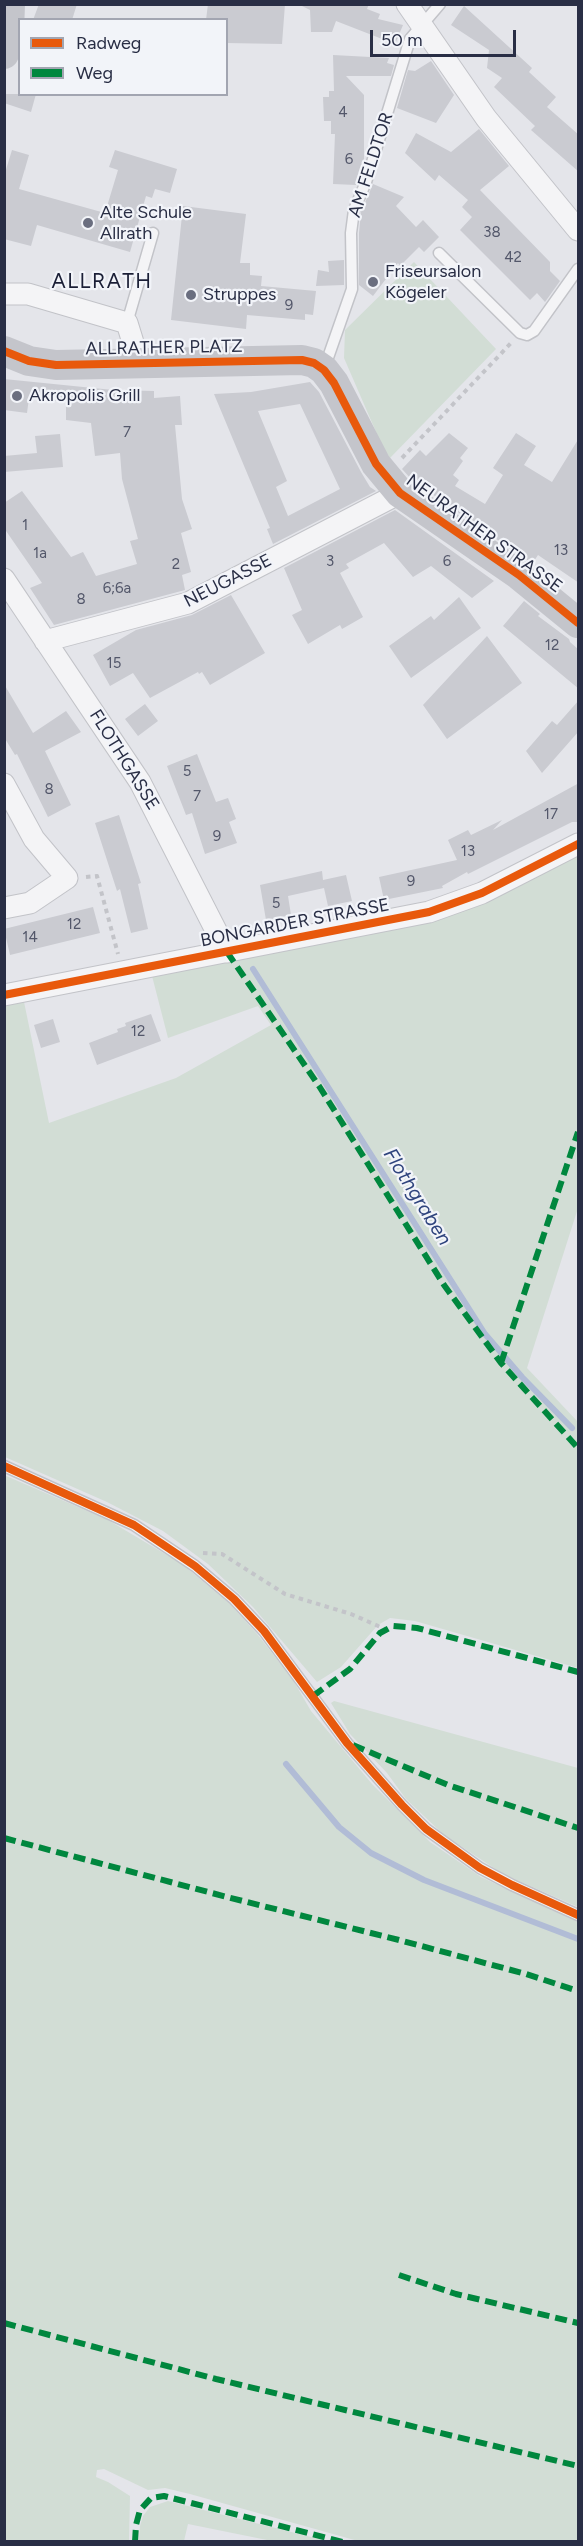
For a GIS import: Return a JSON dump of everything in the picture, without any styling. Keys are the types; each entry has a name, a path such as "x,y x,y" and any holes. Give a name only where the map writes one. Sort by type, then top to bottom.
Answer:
{"street":[{"path":"4,54 10,4"},
{"path":"407,4 486,118 579,230"},
{"name":"ALLRATHER PLATZ","path":"4,294 28,294 127,323 139,362"},
{"name":"ALLRATHER PLATZ","path":"4,351 29,361 46,364 302,360 314,363 324,370"},
{"name":"NEURATHER STRASSE","path":"324,370 334,384 368,450 392,485 519,575 579,623"},
{"name":"NEUGASSE","path":"45,641 188,603 392,485"},
{"name":"FLOTHGASSE","path":"4,579 140,782 227,952"},
{"path":"4,784 34,839 67,878 30,903 4,908"},
{"name":"BONGARDER STRASSE","path":"4,995 408,916 448,906 499,885 579,844"}],"lane":[{"name":"AM FELDTOR","path":"324,370 352,290 351,226 354,210 366,182 410,39 423,27 440,4"},
{"path":"127,323 153,233"},
{"path":"439,253 520,333 526,335 534,332 579,269"},
{"path":"4,1466 124,1520 180,1554 223,1588 264,1631 347,1743 426,1830 488,1872 579,1915"}],"path":[{"path":"392,485 520,333"},
{"path":"67,878 97,876 123,971"},
{"path":"180,1554 214,1552 222,1554 285,1594 351,1614 385,1629"}],"shaded area":[{"path":"414,262 496,349 390,458 383,448 344,358 345,330"},
{"path":"578,852 578,1208 527,1368 578,1422 578,1668 415,1621 390,1618 378,1625 341,1667 317,1682 253,1607 208,1564 163,1531 107,1502 5,1457 5,1001 23,997 49,1123 176,1078 271,1025 258,1006 168,1038 151,972 438,916"},
{"path":"4,1475 108,1520 182,1564 230,1604 258,1635 293,1680 311,1711 372,1784 430,1842 481,1877 578,1922 578,2541 358,2541 190,2494 165,2488 148,2490 104,2469 97,2470 96,2477 130,2496 129,2541 5,2541"},
{"path":"334,1701 578,1768 578,1907 503,1874 444,1835 406,1799 387,1773 350,1734 331,1703"},
{"path":"168,2501 327,2541 272,2541 188,2524 184,2541 139,2541 143,2516 150,2507"}],"building":[{"path":"39,4 77,4 73,18 34,18"},
{"path":"208,4 285,4 282,44 228,43 228,18 206,18"},
{"path":"298,4 369,4 367,9 380,14 378,19 403,25 395,44 336,21 332,32 311,32 310,10"},
{"path":"464,6 532,68 529,72 556,97 547,107 579,135 579,172 531,130 535,126 494,87 502,78 487,68 489,50 451,25"},
{"path":"333,55 389,58 387,63 394,65 391,76 346,76 364,95 364,163 356,185 333,184 335,134 331,134 331,121 324,121 323,97 329,97 329,91 334,91"},
{"path":"431,61 454,95 436,123 397,108 408,70 415,71"},
{"path":"4,94 35,96 31,112 4,103"},
{"path":"479,129 509,166 480,190 550,262 550,271 560,281 545,302 537,293 530,300 460,230 472,217 462,207 468,200 439,175 435,181 405,153 416,133 451,152"},
{"path":"12,150 29,155 19,189 105,213 118,170 109,167 115,150 177,169 170,193 155,189 152,198 146,196 130,252 37,225 31,246 4,239 4,176"},
{"path":"373,184 404,197 396,206 416,227 423,220 439,237 424,252 419,247 400,266 398,263 373,296 359,285 359,233 361,212"},
{"path":"183,206 246,214 240,263 250,263 250,275 262,276 261,286 316,291 313,315 305,314 305,320 247,315 246,329 171,320"},
{"path":"344,260 344,285 316,286 318,270 329,272 328,261"},
{"path":"4,379 113,390 154,391 154,398 180,396 182,425 175,425 182,499 192,529 181,533 191,572 182,575 185,590 54,625 30,588 42,583 4,528 4,503 22,491 71,557 83,552 96,576 137,564 130,541 138,539 122,479 120,453 95,456 91,423 66,420 66,402 29,398 27,413 4,410"},
{"path":"310,382 319,392 370,487 376,491 273,544 267,529 270,528 214,394 251,392","holes":["300,404 340,489 288,516 276,487 287,481 258,411"]},
{"path":"449,433 468,448 460,458 463,461 453,475 459,480 455,486 485,504 503,475 493,468 516,433 536,446 524,465 552,482 579,438 579,583 538,555 532,564 412,480 402,469 420,450 426,456"},
{"path":"60,434 63,467 4,472 4,456 37,453 35,436"},
{"path":"395,510 494,581 472,598 431,566 413,577 384,543 346,564 349,568 340,573 363,617 342,629 340,625 308,644 292,615 302,610 284,568"},
{"path":"231,595 265,653 210,685 202,672 199,674 198,672 150,698 133,673 110,686 93,655 136,630 192,615"},
{"path":"459,597 481,628 411,678 389,646 431,616 434,620"},
{"path":"524,601 540,614 538,616 569,639 579,650 579,689 503,626"},
{"path":"487,636 522,683 447,739 423,705"},
{"path":"4,684 33,733 66,711 81,732 45,751 71,805 48,817 17,754 15,755 4,737"},
{"path":"579,700 579,731 542,773 526,751 552,721 557,725"},
{"path":"145,704 158,721 138,736 125,719"},
{"path":"197,754 216,802 228,798 236,819 229,822 237,843 205,854 192,813 186,815 167,766"},
{"path":"579,783 579,822 572,822 468,874 467,872 442,886 443,888 384,900 379,877 457,860 448,840 468,830 471,835 502,820 493,830"},
{"path":"119,815 141,883 138,884 148,929 131,933 120,889 117,891 95,823"},
{"path":"322,871 323,880 346,875 352,901 328,906 324,888 288,896 291,915 266,920 260,885"},
{"path":"93,907 100,933 10,955 4,929"},
{"path":"151,1014 161,1041 97,1065 89,1043 118,1032 117,1029 126,1026 125,1023"},
{"path":"53,1019 60,1042 41,1048 34,1025"}],"waterway":[{"name":"Flothgraben","path":"253,969 485,1334 522,1377 572,1428"},
{"path":"286,1764 339,1827 371,1853 424,1880 578,1939"}],"marked path":[{"path":"227,952 319,1086 444,1285 501,1363 578,1448"},
{"path":"501,1363 578,1132"},
{"path":"313,1696 350,1669 380,1633 393,1626 417,1628 578,1672"},
{"path":"353,1745 448,1785 578,1828"},
{"path":"4,1838 399,1940 526,1974 578,1991"},
{"path":"399,2275 456,2294 578,2323"},
{"path":"4,2323 216,2379 578,2466"},
{"path":"135,2542 140,2510 151,2498 164,2496 343,2542"}],"cycle path":[{"path":"4,351 29,361 56,365 302,360 314,363 324,370 334,383 376,464 400,493 519,575 578,623"},
{"path":"4,995 429,912 482,893 578,844"},
{"path":"4,1466 134,1525 195,1566 234,1599 264,1631 347,1743 426,1829 480,1868 578,1915"}],"place":[{"name":"Alte Schule Allrath","path":"88,223"},
{"name":"Friseursalon Kögeler","path":"373,282"},
{"name":"Struppes","path":"191,295"},
{"name":"Akropolis Grill","path":"17,396"}],"district":[{"name":"ALLRATH","path":"102,282"}]}
